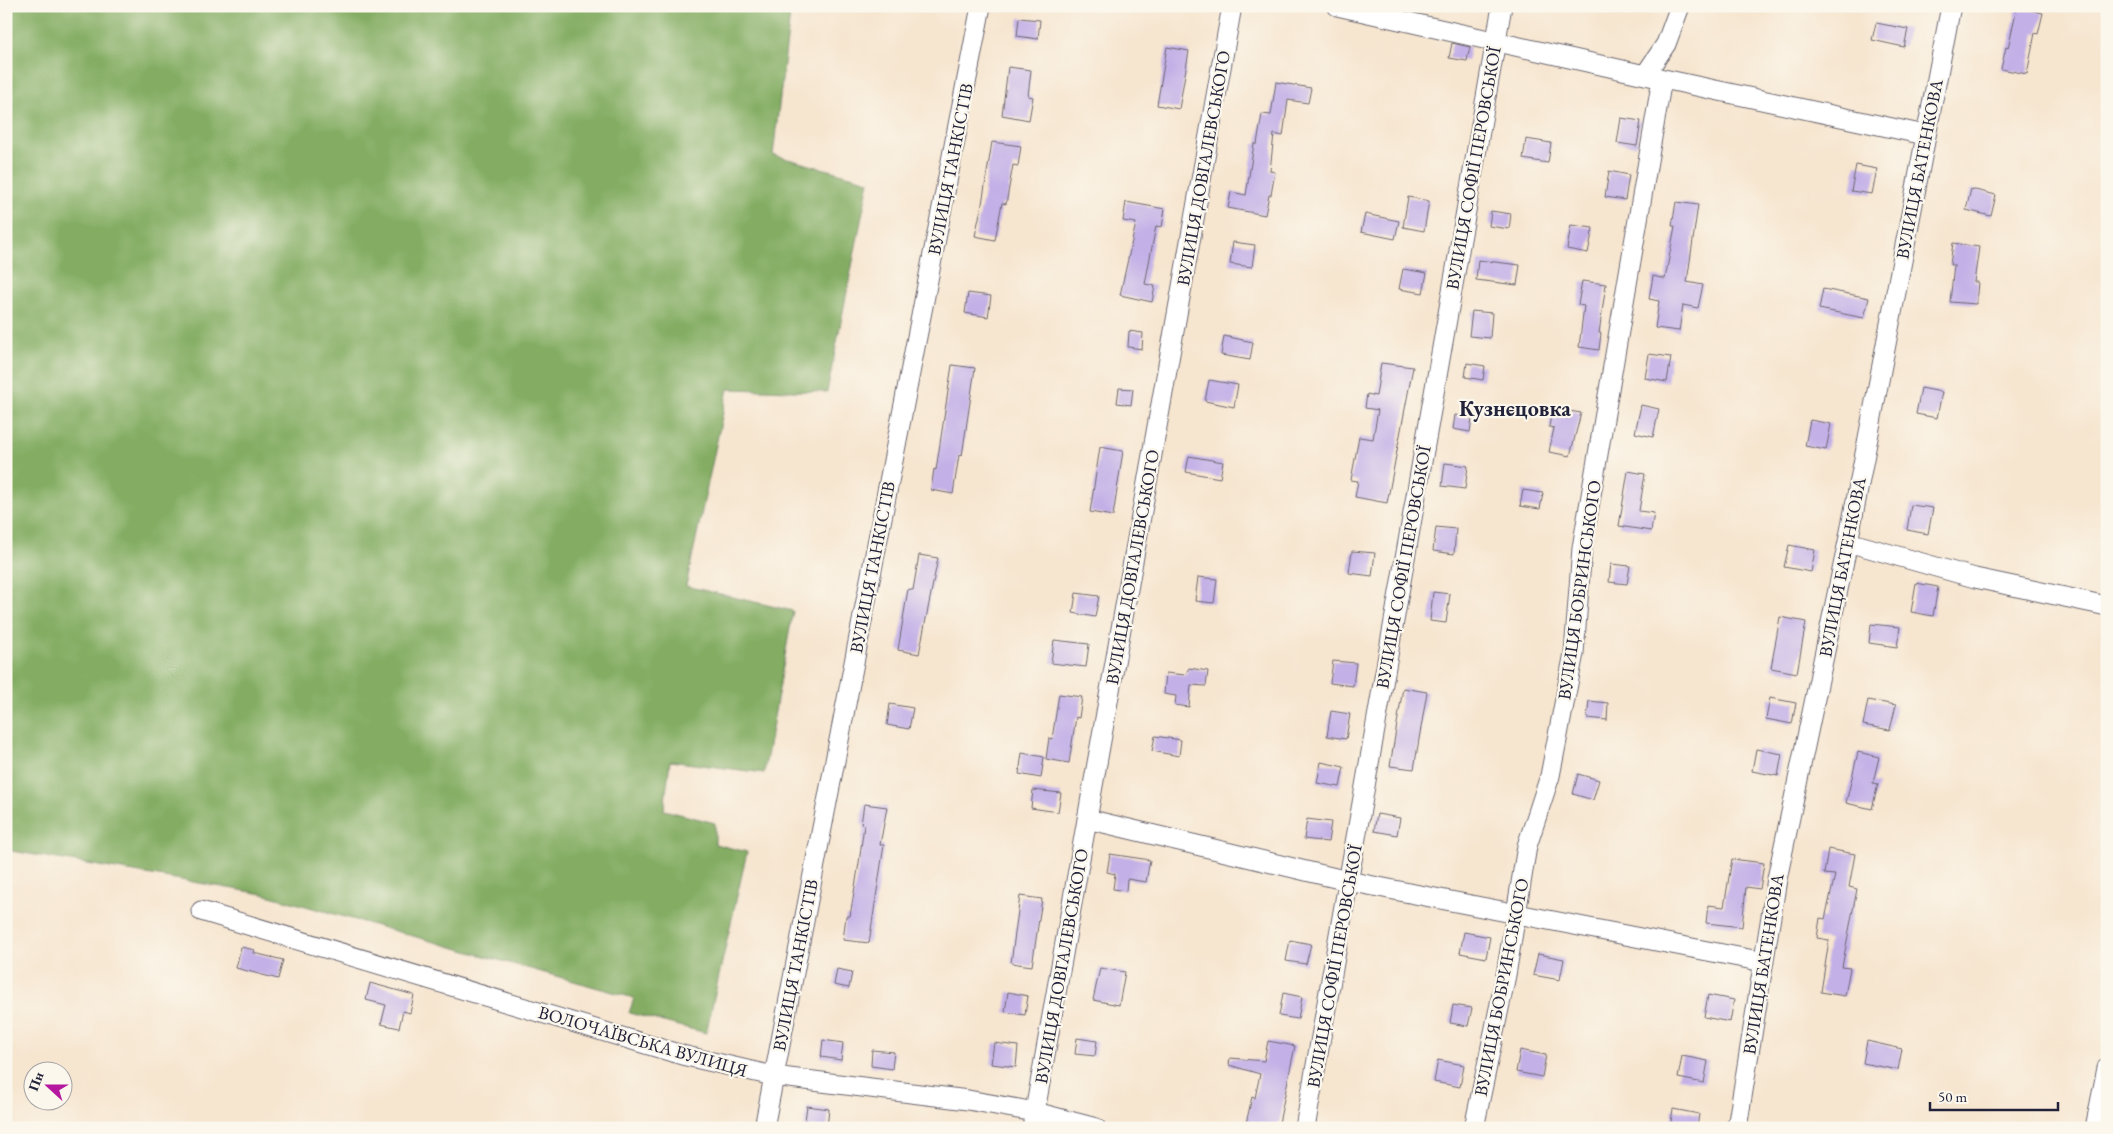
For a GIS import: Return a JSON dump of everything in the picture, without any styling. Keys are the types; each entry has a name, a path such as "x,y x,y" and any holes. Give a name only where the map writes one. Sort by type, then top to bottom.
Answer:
{"street":[{"name":"ВУЛИЦЯ ТАНКІСТІВ","path":"764,1128 981,6"},
{"name":"ВУЛИЦЯ ДОВГАЛЕВСЬКОГО","path":"1034,1120 1232,6"},
{"path":"1337,6 1653,77 1925,135"},
{"name":"ВУЛИЦЯ СОФІЇ ПЕРОВСЬКОЇ","path":"1305,1128 1502,6"},
{"name":"ВУЛИЦЯ БОБРИНСЬКОГО","path":"1474,1128 1506,976 1527,846 1550,776 1574,653 1582,548 1653,77 1680,6"},
{"name":"ВУЛИЦЯ БАТЕНКОВА","path":"1737,1128 1777,878 1848,542 1951,6"},
{"path":"1848,542 1975,578 2107,606"},
{"path":"1087,819 1348,881 1764,962"},
{"name":"ВОЛОЧАЇВСЬКА ВУЛИЦЯ","path":"200,911 682,1055 774,1076 968,1100 1034,1120 1096,1128"},
{"path":"2095,1128 2107,1068"}],"green space":[{"path":"6,6 791,6 773,155 869,181 827,392 728,389 686,586 793,611 764,773 670,761 664,810 715,823 715,844 747,852 706,1033 629,1013 634,998 263,894 6,850"}],"building":[{"path":"2017,7 2043,13 2038,34 2035,33 2027,74 2001,69 2006,47 2008,48"},
{"path":"1019,18 1040,20 1038,39 1017,36"},
{"path":"1876,23 1908,29 1904,47 1872,40"},
{"path":"1452,43 1470,47 1467,61 1449,58"},
{"path":"1167,47 1189,51 1179,109 1157,105"},
{"path":"1008,67 1031,70 1028,96 1033,97 1029,120 1002,115"},
{"path":"1276,82 1311,88 1308,103 1288,100 1283,136 1274,134 1270,171 1275,172 1265,215 1228,208 1231,192 1246,195 1254,144 1257,144 1262,114 1271,115"},
{"path":"1621,118 1641,121 1637,146 1617,143"},
{"path":"1526,139 1551,143 1548,163 1523,159"},
{"path":"992,142 1021,146 1018,166 1013,165 1006,204 1002,203 995,240 975,236"},
{"path":"1856,165 1877,169 1872,194 1851,191"},
{"path":"1609,171 1629,175 1625,200 1605,197"},
{"path":"1971,189 1996,195 1991,216 1966,210"},
{"path":"1408,197 1429,201 1424,231 1403,227"},
{"path":"1126,202 1165,209 1162,227 1156,226 1145,284 1155,286 1152,302 1120,295 1136,223 1123,221"},
{"path":"1676,202 1698,205 1687,282 1703,285 1698,308 1683,305 1679,331 1655,328 1659,301 1649,299 1653,276 1665,279 1675,226 1672,226"},
{"path":"1491,211 1511,214 1509,229 1489,226"},
{"path":"1365,214 1399,221 1395,239 1361,232"},
{"path":"1571,225 1593,228 1588,253 1567,249"},
{"path":"1233,242 1255,245 1252,267 1230,264"},
{"path":"1953,243 1979,247 1974,282 1978,282 1976,304 1950,302 1954,265 1950,265"},
{"path":"1478,260 1520,265 1517,285 1476,280"},
{"path":"1403,269 1427,273 1423,293 1399,289"},
{"path":"1582,281 1606,284 1599,333 1601,333 1599,350 1579,347 1584,306 1578,305"},
{"path":"1823,289 1869,298 1864,318 1819,309"},
{"path":"968,293 991,296 988,317 965,313"},
{"path":"1472,311 1492,313 1490,338 1469,336"},
{"path":"1129,331 1143,333 1142,349 1128,347"},
{"path":"1224,336 1253,342 1250,360 1221,355"},
{"path":"1649,354 1671,357 1667,382 1645,378"},
{"path":"1381,363 1413,367 1387,503 1355,497 1358,481 1351,480 1359,437 1373,439 1378,410 1365,408 1367,394 1376,396"},
{"path":"1467,363 1485,366 1483,380 1465,377"},
{"path":"952,365 975,368 962,456 959,455 953,494 931,490 934,469 936,470"},
{"path":"1209,380 1238,385 1234,407 1205,401"},
{"path":"1119,388 1133,389 1131,405 1117,403"},
{"path":"1921,388 1942,392 1937,418 1916,414"},
{"path":"1641,405 1659,409 1653,437 1635,433"},
{"path":"1552,408 1581,413 1570,456 1549,452 1554,428 1549,427"},
{"path":"1455,415 1472,418 1470,432 1453,429"},
{"path":"1810,420 1831,424 1826,450 1805,446"},
{"path":"1100,447 1123,451 1113,516 1090,512"},
{"path":"1189,456 1223,462 1220,478 1186,472"},
{"path":"1445,463 1468,466 1465,489 1442,486"},
{"path":"1628,471 1645,474 1639,511 1654,513 1651,531 1619,526"},
{"path":"1523,490 1543,493 1540,509 1520,506"},
{"path":"1911,505 1933,508 1928,534 1907,530"},
{"path":"1436,527 1456,529 1454,554 1433,551"},
{"path":"1789,545 1815,550 1811,572 1784,567"},
{"path":"1352,551 1375,553 1372,576 1349,573"},
{"path":"919,555 938,558 919,654 898,650 908,589 913,590"},
{"path":"1611,564 1630,566 1627,584 1609,582"},
{"path":"1198,577 1217,579 1214,603 1195,601"},
{"path":"1916,583 1938,587 1933,616 1911,612"},
{"path":"1433,592 1450,594 1446,623 1430,621"},
{"path":"1076,593 1099,596 1095,617 1073,613"},
{"path":"1780,617 1806,622 1797,673 1771,668"},
{"path":"1871,624 1900,627 1897,647 1869,643"},
{"path":"1054,640 1089,644 1086,667 1051,663"},
{"path":"1333,661 1356,663 1353,686 1330,683"},
{"path":"1189,668 1208,671 1206,686 1191,685 1189,707 1175,705 1176,696 1164,694 1166,673 1185,675"},
{"path":"1403,688 1427,692 1414,769 1390,766"},
{"path":"1059,694 1082,697 1079,718 1076,717 1069,763 1046,759 1049,738 1052,739"},
{"path":"1770,698 1796,703 1792,724 1766,719"},
{"path":"1868,700 1896,705 1890,730 1863,725"},
{"path":"1589,701 1608,703 1607,720 1587,718"},
{"path":"890,704 913,708 909,729 887,725"},
{"path":"1331,711 1350,714 1346,739 1327,736"},
{"path":"1155,736 1181,740 1179,756 1152,751"},
{"path":"1756,749 1782,754 1778,776 1752,771"},
{"path":"1858,752 1879,757 1873,783 1878,784 1872,809 1846,803"},
{"path":"1022,753 1044,757 1041,778 1019,774"},
{"path":"1321,762 1344,767 1340,787 1317,783"},
{"path":"1578,774 1599,780 1593,800 1573,794"},
{"path":"1033,790 1061,793 1058,812 1031,808"},
{"path":"864,804 887,807 880,845 884,845 869,943 843,940 846,916 850,916 859,863 864,825 861,824"},
{"path":"1377,814 1400,818 1397,835 1374,831"},
{"path":"1307,819 1331,822 1328,842 1304,839"},
{"path":"1828,849 1855,854 1849,887 1857,889 1842,967 1850,968 1845,996 1821,992 1829,940 1817,938 1820,918 1825,919 1835,875 1824,874"},
{"path":"1110,854 1150,860 1146,882 1127,879 1126,891 1113,889 1115,874 1107,872"},
{"path":"1732,859 1764,863 1760,889 1746,887 1742,927 1706,923 1708,905 1724,907"},
{"path":"1020,896 1042,899 1032,966 1011,963"},
{"path":"1464,932 1490,937 1486,958 1460,953"},
{"path":"1290,940 1311,944 1306,964 1286,961"},
{"path":"241,947 255,950 254,953 283,960 278,979 236,968"},
{"path":"1538,954 1564,959 1560,980 1533,975"},
{"path":"1100,968 1125,972 1119,1005 1093,1000"},
{"path":"837,969 852,972 849,988 834,985"},
{"path":"370,983 414,995 410,1013 403,1011 399,1028 381,1024 386,1005 366,1000"},
{"path":"1008,992 1028,996 1025,1015 1005,1012"},
{"path":"1283,993 1302,997 1298,1019 1279,1016"},
{"path":"1708,995 1734,1000 1730,1022 1704,1017"},
{"path":"1453,1005 1472,1008 1468,1026 1450,1023"},
{"path":"1077,1038 1097,1041 1095,1056 1075,1054"},
{"path":"823,1040 843,1043 841,1060 821,1057"},
{"path":"1268,1041 1295,1046 1278,1128 1265,1125 1264,1128 1245,1128 1252,1097 1255,1098 1260,1074 1229,1065 1230,1058 1264,1061"},
{"path":"1867,1041 1902,1049 1898,1070 1863,1063"},
{"path":"994,1043 1018,1046 1016,1067 991,1064"},
{"path":"872,1050 894,1052 892,1069 871,1066"},
{"path":"1520,1050 1546,1055 1542,1077 1516,1072"},
{"path":"1682,1056 1708,1061 1704,1083 1678,1078"},
{"path":"1438,1060 1464,1065 1460,1087 1434,1082"},
{"path":"807,1106 829,1109 827,1128 804,1128"},
{"path":"1673,1109 1699,1114 1697,1128 1670,1128"}],"district":[{"name":"Кузнєцовка","path":"1515,408"}]}
